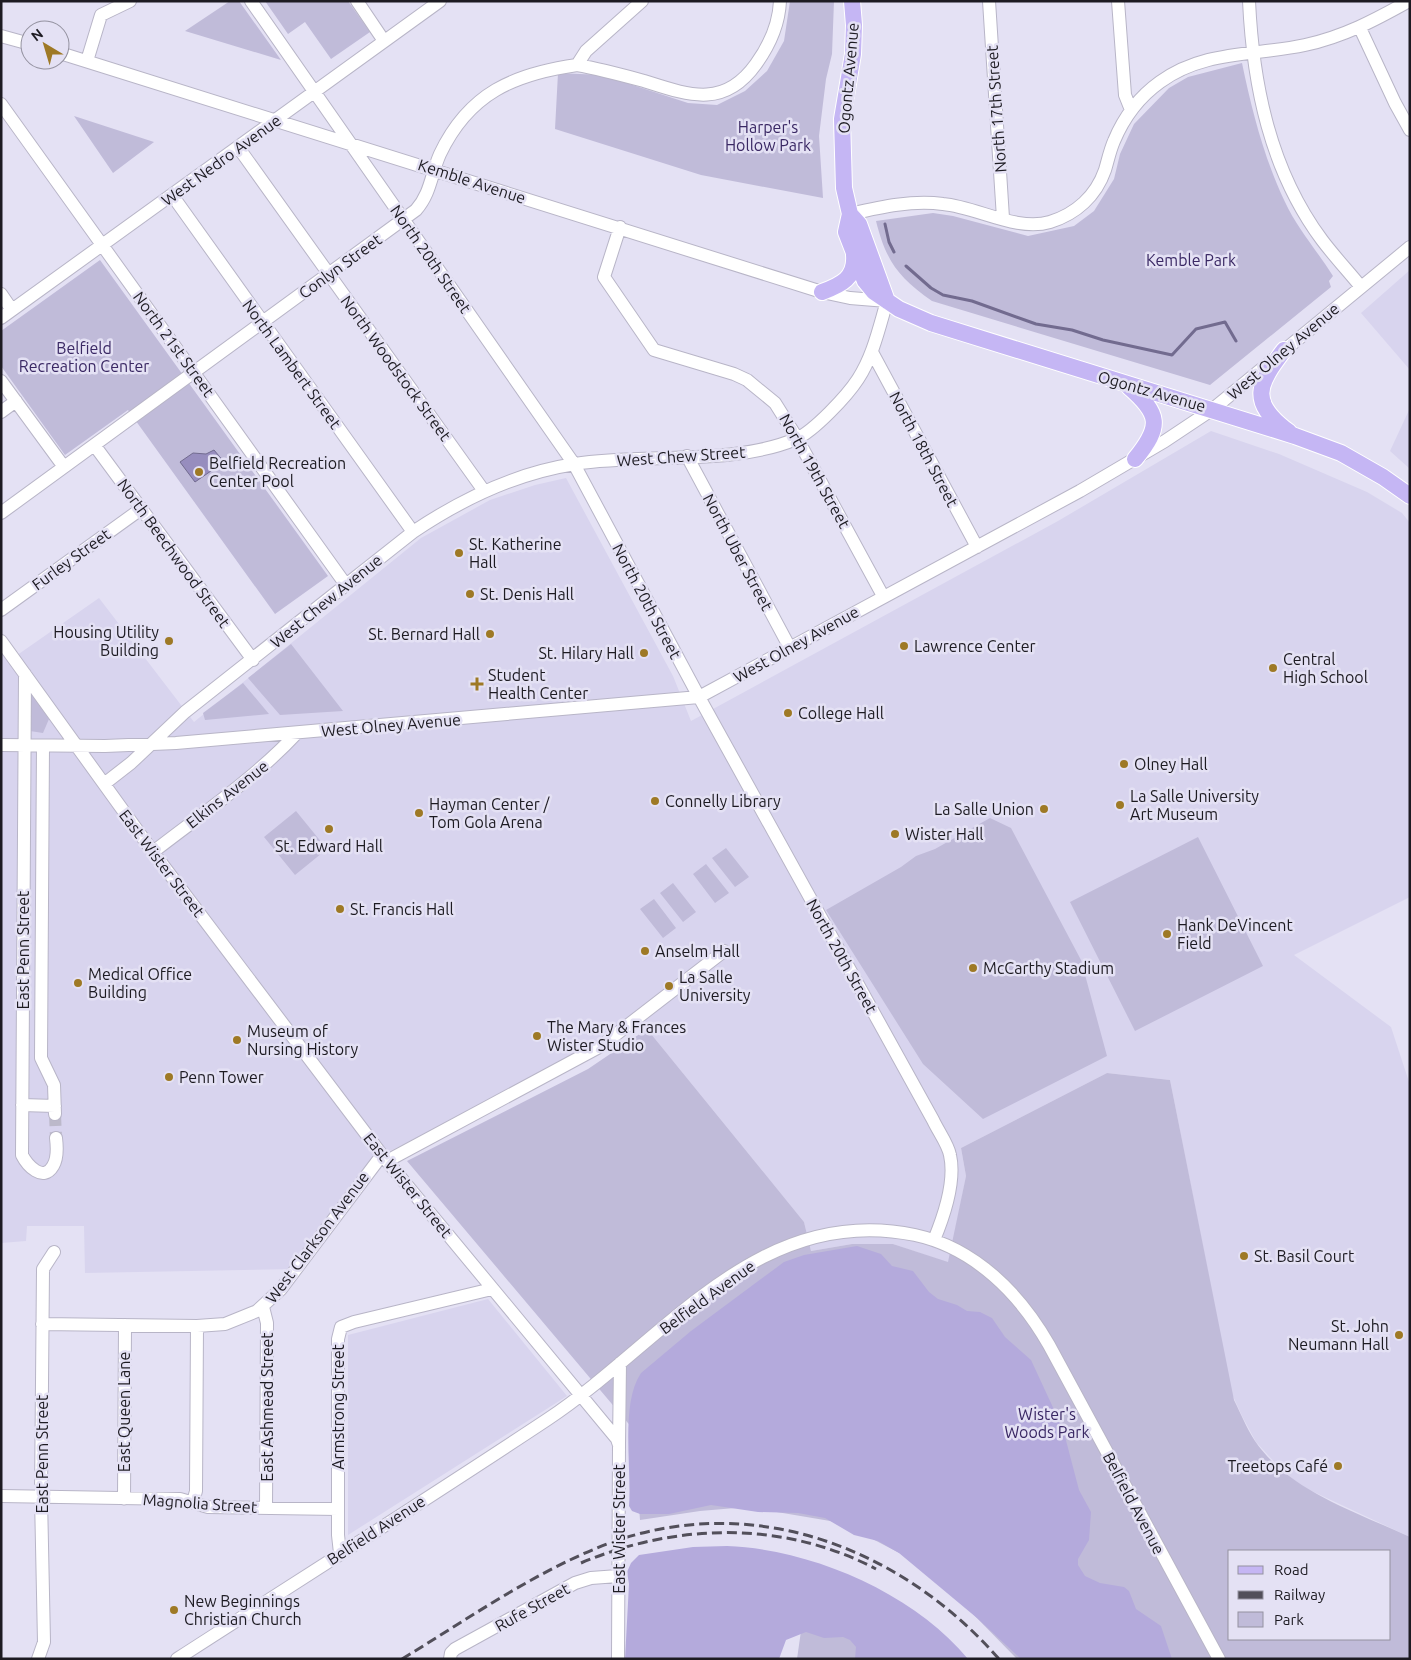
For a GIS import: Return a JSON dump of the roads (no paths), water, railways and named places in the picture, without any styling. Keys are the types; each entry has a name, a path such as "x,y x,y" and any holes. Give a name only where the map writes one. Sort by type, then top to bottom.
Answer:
{"main road":[{"name":"Ogontz Avenue","path":"852,1 854,25 853,54 842,127 844,188 850,214 846,232 866,281 874,292 912,316 931,323 1213,409 1341,453 1383,477 1410,496"},
{"name":"Ogontz Avenue","path":"850,214 859,224 887,301"},
{"path":"822,292 836,287 850,278 855,264 854,255"},
{"path":"1284,350 1266,374 1260,392 1264,406 1294,436"},
{"path":"1126,383 1148,403 1154,421 1151,437 1134,459"}],"street":[{"path":"87,61 101,15 130,1"},
{"name":"North 20th Street","path":"251,1 574,464 699,697 933,1120 950,1155 950,1181 943,1218 934,1240"},
{"path":"357,1 384,41"},
{"name":"West Nedro Avenue","path":"1,318 440,1"},
{"path":"577,65 586,51 642,1"},
{"name":"Conlyn Street","path":"1,513 416,210 428,194 434,169 455,128 468,113 498,87 534,72 577,65 598,68 690,96 712,95 732,88 749,75 763,55 774,31 780,1"},
{"name":"North 17th Street","path":"988,1 1003,218"},
{"path":"1118,1 1125,94 1131,110"},
{"path":"1248,1 1251,51 1257,87 1266,124 1293,193 1320,238 1361,287"},
{"path":"850,214 902,203 926,202 966,208 1031,225 1048,223 1073,213 1090,198 1100,182 1114,141 1131,110 1140,98 1159,82 1188,65 1210,58 1306,45 1360,28 1409,1"},
{"path":"1360,28 1395,103 1410,130"},
{"path":"1,36 20,41"},
{"name":"Kemble Avenue","path":"70,56 822,292 850,298 887,301"},
{"name":"North 21st Street","path":"1,104 346,585"},
{"name":"North Woodstock Street","path":"238,147 484,491"},
{"name":"North Lambert Street","path":"172,195 413,532"},
{"name":"North 19th Street","path":"620,228 604,277 651,347 747,380 767,395 782,411 883,596"},
{"name":"West Olney Avenue","path":"1,745 148,745 699,697 883,596 977,547 1134,459 1213,409 1410,247"},
{"path":"1,294 12,310"},
{"name":"West Chew Street","path":"574,464 758,450 797,438 837,407 858,379 872,352 887,301"},
{"name":"North 18th Street","path":"872,352 977,547"},
{"path":"1,381 64,467"},
{"path":"1,412 16,402"},
{"name":"North Beechwood Street","path":"95,446 253,660"},
{"name":"North Uber Street","path":"687,456 790,648"},
{"name":"West Chew Avenue","path":"104,784 185,712 413,532 445,511 484,491 526,475 574,464"},
{"name":"Furley Street","path":"1,610 141,509"},
{"name":"East Wister Street","path":"1,641 153,852 384,1158 613,1433 619,1445 618,1659"},
{"name":"East Penn Street","path":"25,674 23,745 22,1155 29,1168 35,1171 47,1171 53,1166 57,1153 56,1138"},
{"name":"Elkins Avenue","path":"153,852 281,751 297,733"},
{"name":"East Penn Street","path":"22,1105 55,1110 54,1085 41,1058 43,746"},
{"name":"West Clarkson Avenue","path":"42,1324 197,1326 225,1324 243,1319 263,1307 281,1289 384,1158 601,1046 724,951"},
{"name":"Belfield Avenue","path":"177,1659 581,1396 724,1280 761,1258 794,1242 824,1233 868,1229 906,1233 934,1240 985,1268 1010,1290 1031,1315 1219,1659"},
{"name":"East Penn Street","path":"38,1659 44,1642 41,1497 43,1270 54,1252"},
{"name":"Armstrong Street","path":"340,1553 338,1535 338,1338 341,1327 354,1322 492,1289"},
{"name":"East Ashmead Street","path":"263,1307 267,1323 266,1508"},
{"name":"East Queen Lane","path":"124,1499 125,1325"},
{"path":"193,1502 196,1486 197,1326"},
{"path":"619,1445 620,1364"},
{"name":"Magnolia Street","path":"1,1496 180,1500 208,1507 338,1509"},
{"name":"Rufe Street","path":"451,1656 575,1583 591,1578 618,1576"}],"waterway":[{"path":"885,224 889,242 894,252"},
{"path":"906,266 931,288 943,295 972,301 1036,324 1072,330 1103,340 1172,355 1196,329 1225,322 1236,341"}],"tunnel":[{"path":"55,1114 56,1138"}],"railway":[{"path":"402,1659 527,1582 580,1555 607,1544 661,1529 715,1523 768,1527 820,1539 870,1559 917,1586 960,1620 999,1659"},
{"path":"581,1563 617,1550 654,1540 692,1534 729,1533 767,1535 804,1542 841,1553 876,1569"}],"place":[{"name":"Belfield Recreation Center Pool","path":"199,472"},
{"name":"St. Katherine Hall","path":"459,553"},
{"name":"St. Denis Hall","path":"470,594"},
{"name":"St. Bernard Hall","path":"490,634"},
{"name":"Housing Utility Building","path":"169,641"},
{"name":"Lawrence Center","path":"904,646"},
{"name":"St. Hilary Hall","path":"644,653"},
{"name":"Central High School","path":"1273,668"},
{"name":"Student Health Center","path":"477,684"},
{"name":"College Hall","path":"788,713"},
{"name":"Olney Hall","path":"1124,764"},
{"name":"Connelly Library","path":"655,801"},
{"name":"La Salle University Art Museum","path":"1120,805"},
{"name":"La Salle Union","path":"1044,809"},
{"name":"Hayman Center / Tom Gola Arena","path":"419,813"},
{"name":"St. Edward Hall","path":"329,829"},
{"name":"Wister Hall","path":"895,834"},
{"name":"St. Francis Hall","path":"340,909"},
{"name":"Hank DeVincent Field","path":"1167,934"},
{"name":"Anselm Hall","path":"645,951"},
{"name":"McCarthy Stadium","path":"973,968"},
{"name":"Medical Office Building","path":"78,983"},
{"name":"La Salle University","path":"669,986"},
{"name":"The Mary & Frances Wister Studio","path":"537,1036"},
{"name":"Museum of Nursing History","path":"237,1040"},
{"name":"Penn Tower","path":"169,1077"},
{"name":"St. Basil Court","path":"1244,1256"},
{"name":"St. John Neumann Hall","path":"1399,1335"},
{"name":"Treetops Café","path":"1338,1466"},
{"name":"New Beginnings Christian Church","path":"174,1610"}],"park label":[{"name":"Harper's Hollow Park","path":"768,136"},
{"name":"Kemble Park","path":"1191,260"},
{"name":"Belfield Recreation Center","path":"84,357"},
{"name":"Wister's Woods Park","path":"1047,1423"}]}
